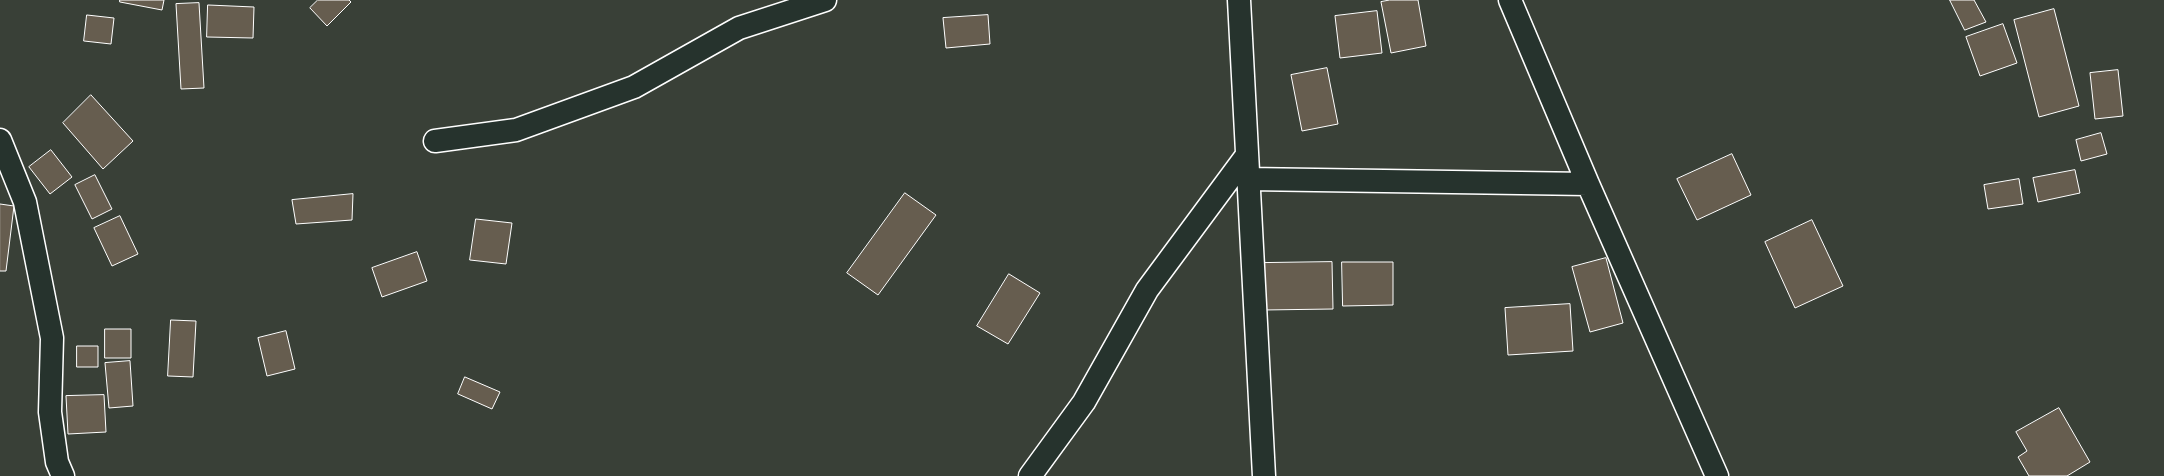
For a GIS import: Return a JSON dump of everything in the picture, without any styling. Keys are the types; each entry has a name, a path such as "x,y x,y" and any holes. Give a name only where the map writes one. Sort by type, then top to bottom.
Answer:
{"street":[{"path":"435,141 516,130 634,87 739,28 825,0"},
{"path":"1239,0 1264,476"},
{"path":"1510,0 1588,184 1717,476"},
{"path":"0,140 25,202 52,338 50,412 58,462 63,476"},
{"path":"1030,476 1084,402 1148,290 1246,155"},
{"path":"1248,179 1588,184"}],"building":[{"path":"120,0 164,0 162,10 120,2"},
{"path":"318,0 349,0 351,2 327,26 310,8"},
{"path":"1390,0 1418,0 1426,46 1391,53 1381,2"},
{"path":"1950,0 1974,0 1986,22 1965,30"},
{"path":"199,3 204,88 181,89 176,4"},
{"path":"208,5 254,7 253,38 207,37"},
{"path":"2054,9 2079,106 2039,117 2014,20"},
{"path":"1377,11 1382,53 1340,58 1335,16"},
{"path":"87,15 114,18 111,44 84,41"},
{"path":"988,15 990,44 946,48 943,18"},
{"path":"2003,24 2017,63 1980,76 1966,37"},
{"path":"1327,68 1338,124 1302,131 1291,75"},
{"path":"2118,70 2123,116 2095,119 2090,73"},
{"path":"91,95 133,141 103,169 63,123"},
{"path":"2101,133 2107,154 2081,161 2076,140"},
{"path":"51,150 72,177 50,194 29,167"},
{"path":"1732,154 1751,195 1697,220 1677,179"},
{"path":"2075,170 2080,193 2038,202 2033,178"},
{"path":"95,175 112,209 92,219 75,185"},
{"path":"2019,179 2023,204 1988,209 1984,185"},
{"path":"905,193 936,215 878,295 847,273"},
{"path":"353,194 352,220 296,224 292,200"},
{"path":"0,204 14,206 6,271 0,271"},
{"path":"120,216 138,254 112,266 94,228"},
{"path":"476,219 512,223 506,264 470,260"},
{"path":"1812,220 1843,286 1795,308 1765,242"},
{"path":"417,252 427,281 382,297 372,268"},
{"path":"1606,258 1623,323 1590,332 1572,267"},
{"path":"1332,262 1333,309 1263,310 1263,263"},
{"path":"1342,262 1393,262 1393,305 1343,306"},
{"path":"1009,274 1040,293 1008,344 977,326"},
{"path":"1570,304 1573,351 1508,355 1505,308"},
{"path":"171,320 196,321 193,377 168,376"},
{"path":"105,329 131,329 131,358 105,358"},
{"path":"286,331 295,369 267,376 258,338"},
{"path":"77,346 98,346 98,367 77,367"},
{"path":"130,361 133,406 109,408 105,363"},
{"path":"465,377 500,392 492,409 458,394"},
{"path":"104,395 106,432 68,434 66,396"},
{"path":"2059,408 2090,462 2067,476 2029,476 2018,457 2027,451 2016,432"}]}
